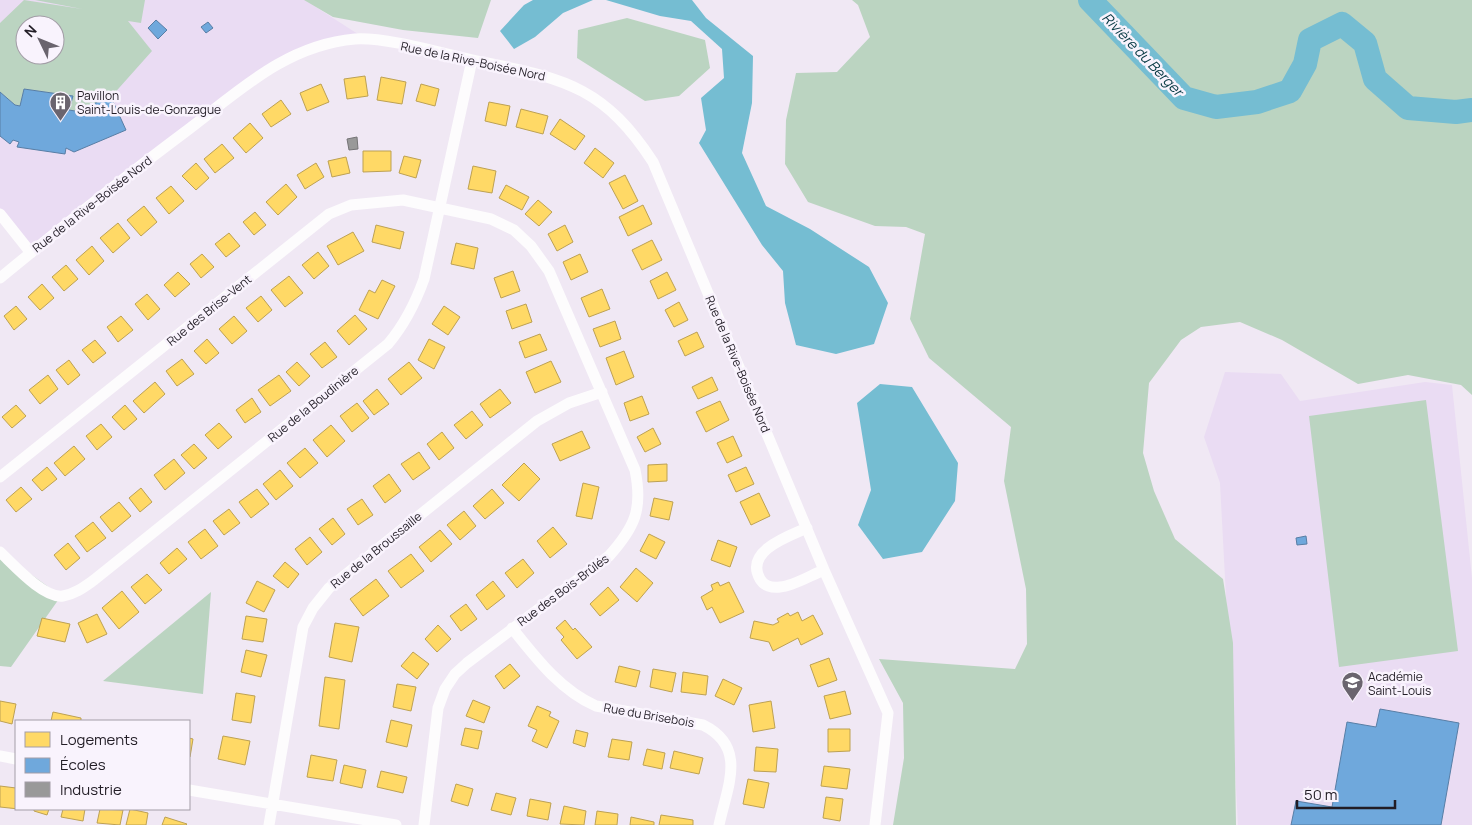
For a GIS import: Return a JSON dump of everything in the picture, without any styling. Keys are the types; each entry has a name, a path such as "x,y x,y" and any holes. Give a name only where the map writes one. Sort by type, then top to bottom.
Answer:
{"street":[{"name":"Rue de la Rive-Boisée Nord","path":"0,278 107,190 232,95 290,57 317,47 355,39 394,43 537,73 577,87 609,108 635,135 653,162 824,570 888,713 875,825"},
{"name":"Rue de la Boudinière","path":"0,552 25,576 46,592 61,596 76,592 94,580 388,344 402,327 412,310 424,279 472,60"},
{"name":"Rue des Brise-Vent","path":"0,477 329,214 351,205 376,201 403,200 439,208"},
{"name":"Rue des Bois-Brûlés","path":"424,825 438,708 445,688 455,674 467,663 609,556 627,536 636,515 640,492 635,470 549,271 531,246 514,230 491,219 439,208"},
{"path":"0,214 31,253"},
{"name":"Rue de la Broussaille","path":"270,825 304,627 313,608 323,594 537,421 569,403 602,392"},
{"path":"807,528 773,543 760,557 757,570 760,580 769,586 782,587 824,570"},
{"name":"Rue du Brisebois","path":"512,628 534,656 580,698 596,706 703,725 715,730 725,740 732,763 719,825"},
{"path":"0,756 15,759"},
{"path":"190,790 396,825"}],"shaded area":[{"path":"0,0 305,0 361,36 264,71 31,253 0,214"},
{"name":"Académie Saint-Louis","path":"1225,372 1281,374 1300,401 1425,382 1452,385 1472,578 1472,825 1238,825 1220,483 1204,437"}],"green space":[{"path":"24,0 82,9 35,0 145,0 141,23 128,21 152,51 111,97 75,111 69,110 73,96 24,89 20,106 15,105 0,92 0,23"},
{"path":"304,0 491,0 478,38 403,30 333,17"},
{"path":"852,0 1472,0 1472,395 1461,385 1408,375 1358,384 1282,340 1240,322 1201,327 1181,340 1149,383 1143,453 1154,491 1175,539 1223,579 1233,643 1236,825 893,825 904,758 903,703 879,659 1015,669 1027,644 1026,589 1004,481 1011,427 929,358 910,319 925,234 906,227 875,226 808,202 785,164 786,120 796,73 837,72 870,37 858,5"},
{"path":"627,18 705,40 710,68 679,96 645,101 577,58 578,30"},
{"path":"1426,400 1458,651 1339,667 1309,416"},
{"path":"0,552 61,596 11,667 0,666"},
{"path":"211,592 203,694 103,681"}],"water":[{"path":"533,0 593,0 563,13 535,37 514,49 500,31 524,5"},
{"path":"606,0 692,0 706,18 753,56 752,103 742,153 766,206 810,229 869,267 888,303 874,344 836,354 796,345 785,303 783,271 762,245 699,143 706,130 701,98 724,78 722,49 691,21 660,16"},
{"path":"880,384 912,387 958,463 955,501 922,552 883,559 858,525 871,490 857,403"}],"building: Logements":[{"path":"365,76 368,96 347,99 344,79"},
{"path":"381,77 406,82 402,104 377,100"},
{"path":"321,84 329,102 307,111 300,93"},
{"path":"421,84 439,89 435,106 416,101"},
{"path":"281,100 291,114 271,127 262,114"},
{"path":"489,102 510,106 506,126 485,121"},
{"path":"521,109 548,116 543,134 516,127"},
{"path":"560,119 585,136 575,150 550,134"},
{"path":"250,123 263,138 246,153 233,138"},
{"path":"222,144 234,158 215,173 204,159"},
{"path":"595,148 614,163 603,178 584,163"},
{"path":"363,151 391,151 391,171 363,172"},
{"path":"404,156 421,160 416,178 399,173"},
{"path":"346,157 350,173 332,177 328,161"},
{"path":"196,163 209,178 196,190 182,176"},
{"path":"316,163 324,177 305,189 297,175"},
{"path":"473,166 496,171 492,193 468,189"},
{"path":"625,175 638,201 623,209 609,183"},
{"path":"286,184 297,197 278,215 266,202"},
{"path":"506,185 529,197 522,210 499,198"},
{"path":"171,186 184,201 169,214 156,198"},
{"path":"538,200 552,212 539,226 525,214"},
{"path":"643,205 652,224 628,236 619,217"},
{"path":"144,206 157,222 141,236 127,220"},
{"path":"255,212 266,225 254,235 243,222"},
{"path":"118,223 130,238 113,253 100,238"},
{"path":"376,225 404,232 400,249 372,242"},
{"path":"565,225 573,242 557,251 548,234"},
{"path":"353,232 364,251 338,265 327,246"},
{"path":"229,233 240,246 226,257 215,244"},
{"path":"652,240 662,260 642,270 632,250"},
{"path":"456,243 478,248 474,269 451,264"},
{"path":"92,246 104,261 89,275 76,260"},
{"path":"318,252 329,266 314,279 302,265"},
{"path":"202,254 214,267 201,278 190,264"},
{"path":"580,254 588,272 571,280 563,262"},
{"path":"66,265 78,279 64,291 52,277"},
{"path":"513,271 520,291 501,298 494,278"},
{"path":"178,272 190,284 175,297 164,285"},
{"path":"667,272 676,290 658,299 650,281"},
{"path":"289,276 303,293 285,307 271,290"},
{"path":"382,280 395,286 378,319 359,310 369,290 375,293"},
{"path":"42,284 54,298 40,310 28,297"},
{"path":"602,289 610,309 589,317 581,298"},
{"path":"147,294 160,309 148,320 135,304"},
{"path":"261,296 272,310 258,322 246,308"},
{"path":"679,302 688,320 674,327 665,310"},
{"path":"526,304 532,322 512,329 506,311"},
{"path":"16,306 27,319 14,330 4,316"},
{"path":"444,306 460,317 448,335 432,324"},
{"path":"355,315 367,329 349,345 337,331"},
{"path":"121,316 133,330 118,342 107,327"},
{"path":"234,316 247,331 232,344 219,329"},
{"path":"615,321 621,339 600,347 593,329"},
{"path":"697,332 704,347 685,356 678,341"},
{"path":"540,334 547,350 525,358 519,342"},
{"path":"207,339 219,353 206,364 194,351"},
{"path":"429,339 445,347 434,369 418,360"},
{"path":"95,340 106,353 93,363 82,350"},
{"path":"325,342 337,357 322,368 310,354"},
{"path":"624,351 634,377 616,385 606,358"},
{"path":"182,359 194,374 177,386 166,371"},
{"path":"69,360 80,375 68,385 56,370"},
{"path":"551,361 561,382 535,393 526,372"},
{"path":"297,362 310,376 299,386 286,372"},
{"path":"409,362 422,378 401,395 388,379"},
{"path":"48,375 58,389 40,404 29,390"},
{"path":"279,375 291,391 270,406 258,390"},
{"path":"712,377 718,390 698,399 692,387"},
{"path":"155,382 165,394 144,413 133,401"},
{"path":"377,389 389,404 374,415 363,401"},
{"path":"500,389 511,403 490,418 480,404"},
{"path":"642,396 649,414 630,421 624,403"},
{"path":"252,398 261,412 245,423 236,410"},
{"path":"720,401 729,420 706,432 696,412"},
{"path":"357,403 369,418 352,432 340,416"},
{"path":"16,405 26,416 12,428 2,417"},
{"path":"125,405 137,419 124,430 112,417"},
{"path":"472,411 483,425 466,439 454,425"},
{"path":"219,423 232,437 218,449 205,435"},
{"path":"101,424 112,437 97,450 86,436"},
{"path":"331,425 345,441 327,457 313,440"},
{"path":"653,428 661,444 645,452 637,437"},
{"path":"582,431 590,448 560,461 552,444"},
{"path":"442,432 454,448 439,460 427,444"},
{"path":"733,436 742,456 727,463 717,443"},
{"path":"194,444 207,458 194,469 181,455"},
{"path":"74,446 85,459 65,476 54,463"},
{"path":"305,448 318,463 300,478 287,463"},
{"path":"419,452 430,468 413,480 401,464"},
{"path":"174,459 185,473 165,490 154,475"},
{"path":"524,463 540,479 519,501 502,485"},
{"path":"667,464 667,481 648,482 648,465"},
{"path":"47,467 57,479 42,491 32,480"},
{"path":"746,467 754,484 736,492 728,475"},
{"path":"280,470 293,486 276,500 263,484"},
{"path":"389,474 401,491 385,503 373,486"},
{"path":"583,483 599,487 592,519 576,516"},
{"path":"21,487 32,499 16,512 6,500"},
{"path":"141,488 152,502 140,512 129,498"},
{"path":"257,489 269,504 251,518 239,502"},
{"path":"492,489 504,503 485,519 473,506"},
{"path":"759,493 770,516 751,525 740,502"},
{"path":"654,498 673,502 669,520 650,516"},
{"path":"362,499 373,515 358,525 347,509"},
{"path":"119,502 131,516 112,532 100,517"},
{"path":"229,509 240,523 224,535 213,521"},
{"path":"464,511 476,526 460,540 447,525"},
{"path":"333,518 345,534 332,545 319,529"},
{"path":"93,522 106,538 87,552 75,536"},
{"path":"553,527 567,544 550,558 537,541"},
{"path":"205,529 218,546 201,559 188,542"},
{"path":"440,530 452,544 431,562 419,547"},
{"path":"649,534 665,542 656,559 640,551"},
{"path":"310,537 322,552 307,565 295,549"},
{"path":"718,540 737,547 730,567 711,560"},
{"path":"68,543 80,558 66,570 54,555"},
{"path":"177,548 187,559 169,574 160,563"},
{"path":"411,554 424,571 401,588 388,571"},
{"path":"523,559 534,573 517,588 505,573"},
{"path":"285,562 299,574 288,588 273,576"},
{"path":"636,568 653,583 637,602 620,587"},
{"path":"147,574 162,590 145,604 131,587"},
{"path":"376,579 389,596 363,616 350,599"},
{"path":"257,581 275,590 264,612 246,603"},
{"path":"493,581 505,596 487,610 476,595"},
{"path":"718,582 720,586 729,582 744,612 720,623 712,607 707,610 701,597 713,590 711,585"},
{"path":"608,587 619,600 600,616 590,604"},
{"path":"122,591 139,612 119,629 102,608"},
{"path":"466,604 477,619 461,631 450,616"},
{"path":"798,612 802,621 813,615 823,634 801,645 798,638 773,651 769,642 750,638 754,621 773,625 779,622 777,619 788,613 790,616"},
{"path":"97,614 107,634 87,643 78,623"},
{"path":"246,616 267,619 263,642 242,639"},
{"path":"42,618 70,624 65,642 37,636"},
{"path":"565,620 592,647 577,659 561,640 564,637 556,628"},
{"path":"335,623 359,627 352,662 329,657"},
{"path":"438,625 451,639 437,652 425,639"},
{"path":"246,650 267,655 261,677 241,672"},
{"path":"413,652 429,664 417,679 401,666"},
{"path":"829,658 837,680 818,687 810,665"},
{"path":"510,664 520,676 504,689 495,676"},
{"path":"619,666 640,671 636,687 615,682"},
{"path":"653,669 676,673 672,692 650,687"},
{"path":"683,672 708,676 706,695 681,692"},
{"path":"325,677 345,680 339,729 319,726"},
{"path":"723,679 742,688 734,705 715,696"},
{"path":"397,684 416,687 411,711 393,707"},
{"path":"845,691 851,714 830,719 824,696"},
{"path":"236,693 255,696 251,723 232,720"},
{"path":"473,700 490,707 484,723 466,716"},
{"path":"0,701 16,704 12,724 0,721"},
{"path":"771,701 775,728 753,732 749,705"},
{"path":"537,706 551,712 549,716 559,721 547,748 532,741 537,730 528,726"},
{"path":"53,712 81,718 81,720 51,720"},
{"path":"391,720 412,725 407,747 386,742"},
{"path":"465,728 482,731 478,749 461,745"},
{"path":"828,729 850,729 850,751 828,752"},
{"path":"576,730 588,733 585,747 573,743"},
{"path":"223,736 250,741 245,765 218,759"},
{"path":"190,738 193,739 190,757"},
{"path":"612,739 632,742 629,760 608,757"},
{"path":"756,747 778,749 776,772 754,771"},
{"path":"647,749 665,753 662,769 643,765"},
{"path":"674,751 703,758 699,774 670,768"},
{"path":"311,755 337,760 333,781 307,777"},
{"path":"344,765 366,770 362,788 340,783"},
{"path":"824,766 850,769 847,789 821,786"},
{"path":"381,771 407,777 403,793 377,787"},
{"path":"748,779 769,783 764,808 743,804"},
{"path":"456,784 473,789 468,806 451,801"},
{"path":"0,786 15,788 15,809 0,807"},
{"path":"496,793 516,798 511,815 491,810"},
{"path":"826,797 843,799 840,821 823,818"},
{"path":"530,799 551,803 548,820 527,816"},
{"path":"564,806 586,811 584,825 560,824"},
{"path":"34,810 49,810 47,815"},
{"path":"63,810 85,810 83,821 61,817"},
{"path":"100,810 123,810 120,825 97,823"},
{"path":"130,810 148,813 146,825 126,825"},
{"path":"597,811 618,814 617,825 595,825"},
{"path":"661,815 693,820 693,825 659,825"},
{"path":"165,817 187,824 162,825"},
{"path":"631,817 654,822 654,825 630,825"}],"building: Écoles":[{"path":"156,20 167,30 158,39 148,28"},
{"path":"208,22 213,28 206,33 201,27"},
{"name":"Pavillon Saint-Louis-de-Gonzague","path":"24,89 73,96 69,110 75,111 111,97 126,130 74,152 66,148 65,154 17,147 19,142 13,140 10,144 0,136 0,92 15,105 20,106"},
{"path":"1306,536 1307,544 1297,545 1296,538"},
{"path":"1380,709 1459,723 1441,825 1291,825 1296,801 1332,807 1347,722 1376,727"}],"building: Industrie":[{"path":"357,137 358,149 349,150 347,139"}],"waterway":[{"name":"Rivière du Berger","path":"1090,0 1184,98 1216,107 1257,102 1290,91 1305,64 1310,40 1342,24 1365,43 1375,79 1408,108 1456,112 1472,110"}],"place":[{"name":"Pavillon Saint-Louis-de-Gonzague","path":"61,121"},
{"name":"Académie Saint-Louis","path":"1352,702"}]}
